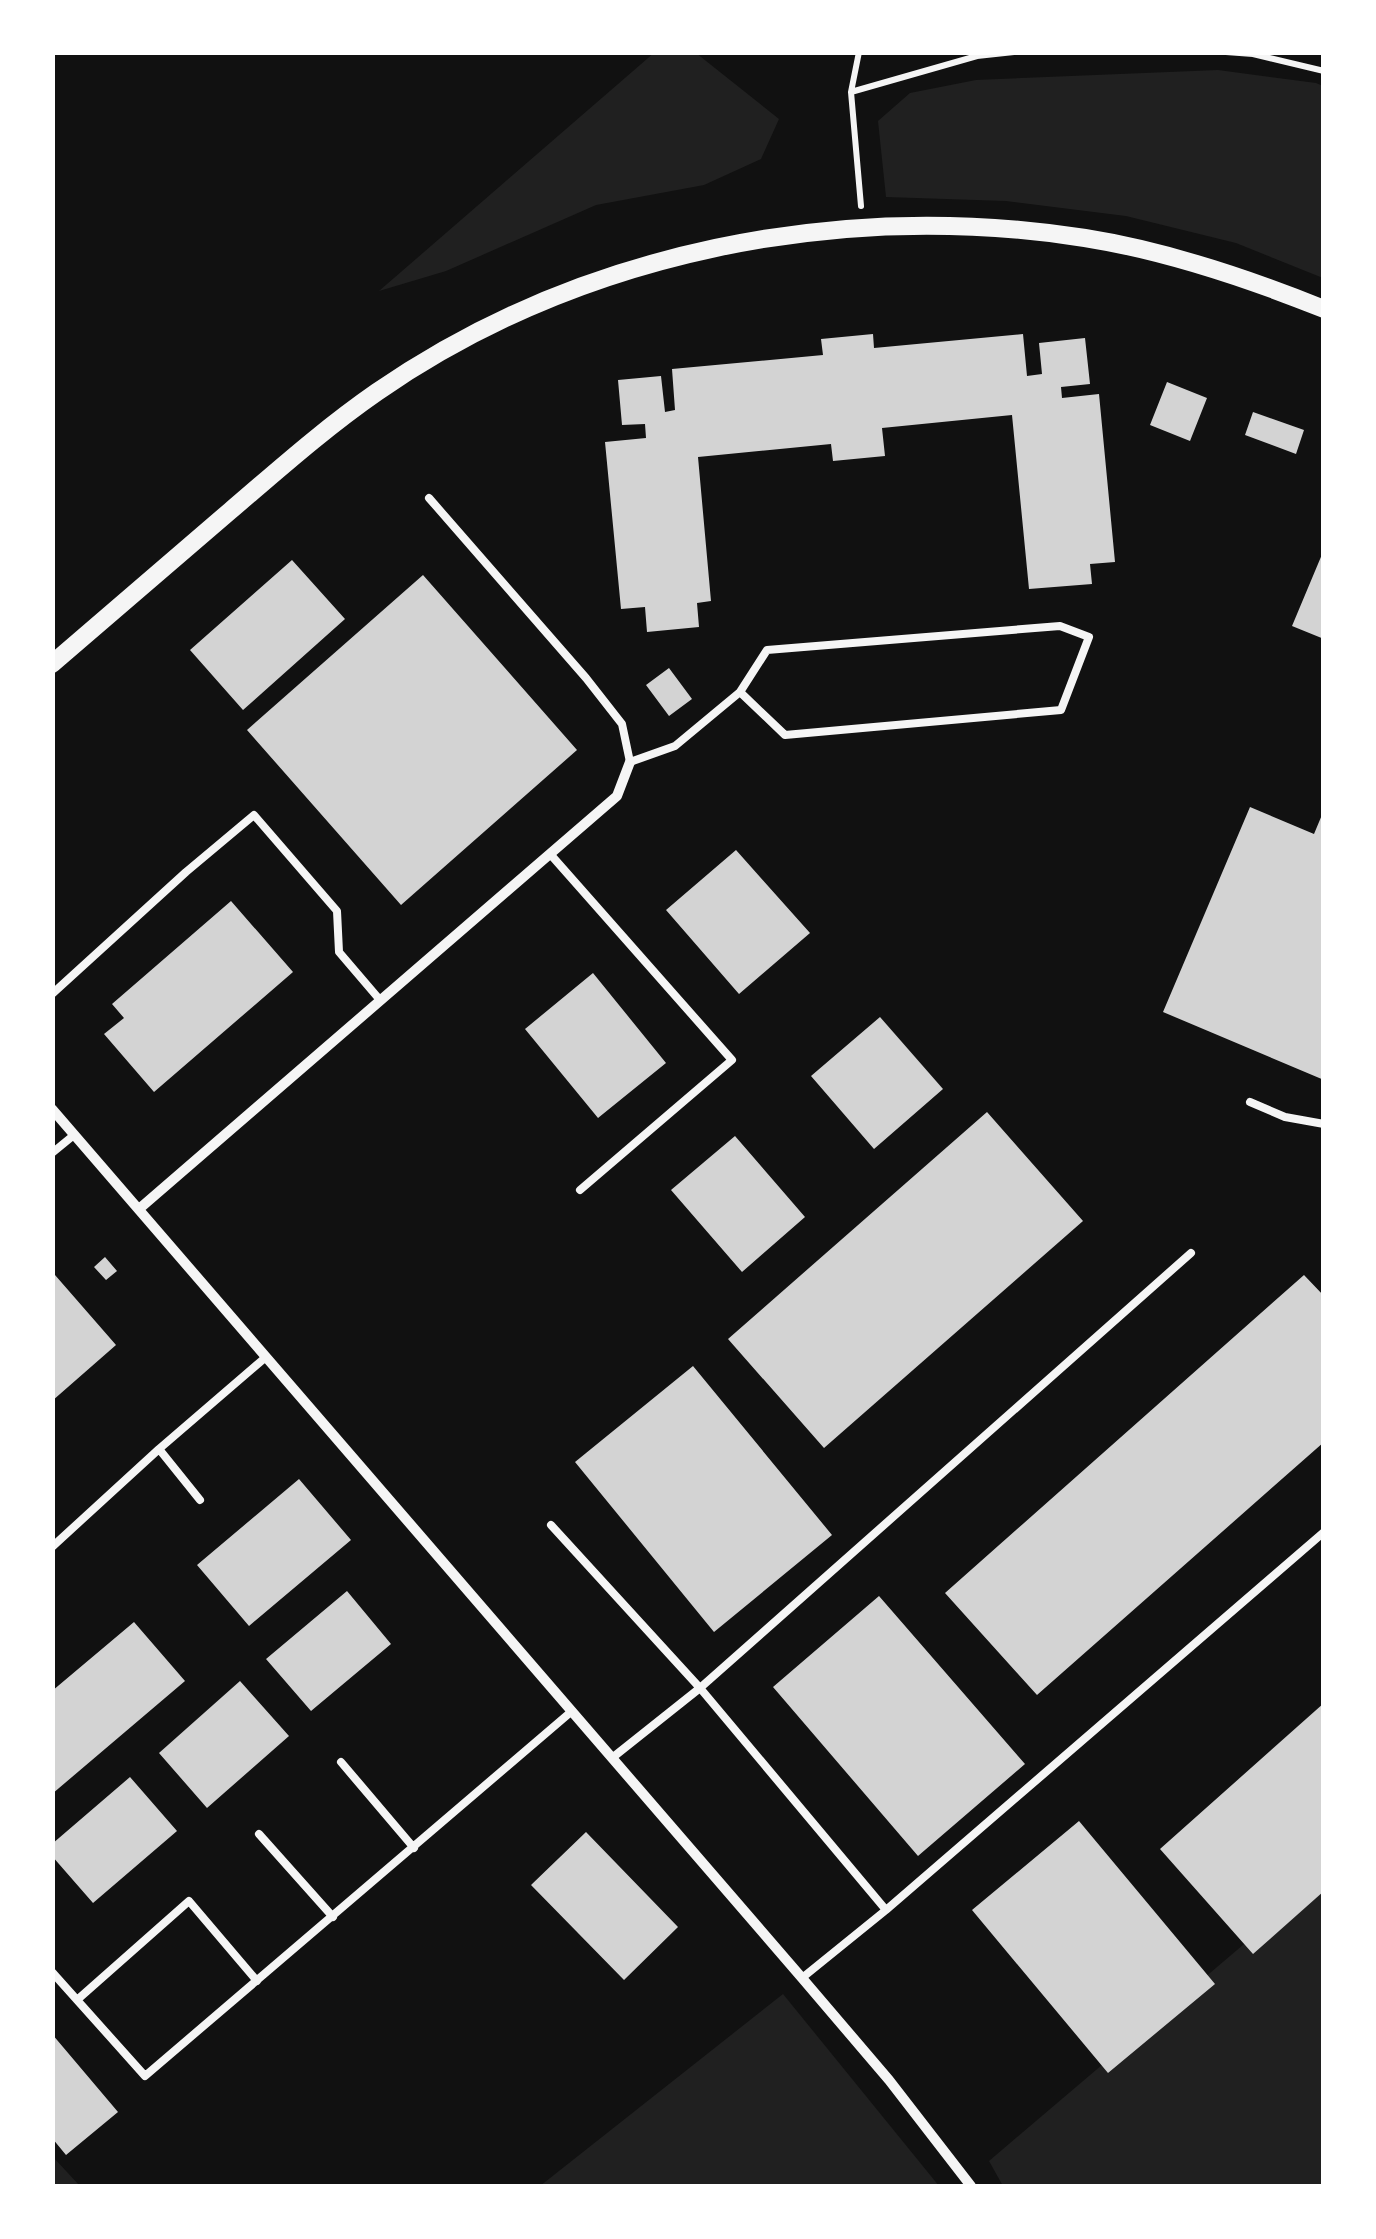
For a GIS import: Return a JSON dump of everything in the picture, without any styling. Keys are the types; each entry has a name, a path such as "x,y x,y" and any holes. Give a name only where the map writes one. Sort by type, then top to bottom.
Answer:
{"street":[{"path":"52,664 319,434 379,390 508,318 576,289 646,266 790,234 864,227 994,228 1087,238 1160,254 1232,274 1324,309"},
{"path":"139,1209 618,796 630,762"},
{"path":"52,1109 802,1978 972,2186"}],"lane":[{"path":"429,498 622,724 630,762 675,746 740,692 766,650 1060,626 1090,638 1061,710 785,735 740,692"},
{"path":"52,994 254,814 337,911 340,952 380,1000"},
{"path":"550,855 732,1060 580,1190"},
{"path":"1250,1102 1284,1117 1324,1124"},
{"path":"52,1153 74,1134"},
{"path":"612,1758 700,1688 1191,1253"},
{"path":"52,1547 266,1357"},
{"path":"159,1449 200,1500"},
{"path":"551,1525 700,1688 886,1910"},
{"path":"802,1978 1324,1532"},
{"path":"52,1972 145,2076 572,1711"},
{"path":"341,1762 414,1848"},
{"path":"258,1834 332,1917"},
{"path":"77,2000 189,1902 257,1982"}],"path":[{"path":"859,52 850,92 864,227"},
{"path":"850,92 976,56 1014,52"},
{"path":"1226,52 1253,54 1324,71"}],"shaded area":[{"path":"655,52 696,53 779,119 761,159 704,185 596,205 446,271 379,291"},
{"path":"1218,70 1323,86 1323,278 1236,243 1126,216 1006,201 886,197 878,121 910,93 976,80"},
{"path":"1323,1877 1323,2186 1003,2186 989,2161"},
{"path":"783,1994 939,2186 540,2186"},
{"path":"53,2157 80,2186 53,2186"}],"building":[{"path":"873,334 874,348 1023,334 1027,376 1042,374 1039,343 1085,338 1090,384 1061,387 1062,398 1099,394 1115,562 1090,564 1092,584 1029,589 1012,415 882,428 885,456 833,461 831,444 698,457 711,601 697,603 699,627 647,632 645,607 621,609 605,442 646,438 645,424 622,425 618,380 661,376 665,412 675,410 672,369 823,355 821,339"},
{"path":"1167,382 1207,398 1190,441 1150,425"},
{"path":"1253,412 1304,430 1296,454 1245,435"},
{"path":"1324,552 1324,639 1292,626"},
{"path":"292,560 345,619 243,710 190,650"},
{"path":"423,575 577,750 401,905 247,730"},
{"path":"669,668 692,699 669,716 646,685"},
{"path":"1250,807 1314,834 1324,810 1324,1080 1163,1012"},
{"path":"736,850 810,933 739,994 666,910"},
{"path":"231,901 293,972 154,1092 104,1034 124,1018 112,1004"},
{"path":"593,973 666,1063 598,1118 525,1029"},
{"path":"880,1017 943,1089 874,1149 811,1076"},
{"path":"987,1112 1083,1221 824,1448 728,1339"},
{"path":"735,1136 805,1217 742,1272 671,1190"},
{"path":"105,1257 117,1271 106,1280 94,1267"},
{"path":"55,1275 116,1345 52,1401 52,1278"},
{"path":"1304,1275 1324,1296 1324,1442 1037,1695 945,1593"},
{"path":"693,1366 832,1535 714,1632 575,1462"},
{"path":"299,1479 351,1540 249,1626 197,1565"},
{"path":"347,1591 391,1644 311,1711 266,1659"},
{"path":"879,1596 1025,1764 918,1856 773,1687"},
{"path":"134,1622 185,1681 52,1794 52,1691"},
{"path":"240,1681 289,1736 207,1808 159,1753"},
{"path":"1324,1703 1324,1891 1253,1954 1160,1849"},
{"path":"130,1777 177,1831 93,1903 52,1856 52,1844"},
{"path":"1079,1821 1215,1984 1108,2073 972,1910"},
{"path":"586,1832 678,1927 624,1980 531,1885"},
{"path":"52,2034 118,2112 66,2155 52,2138"}]}
